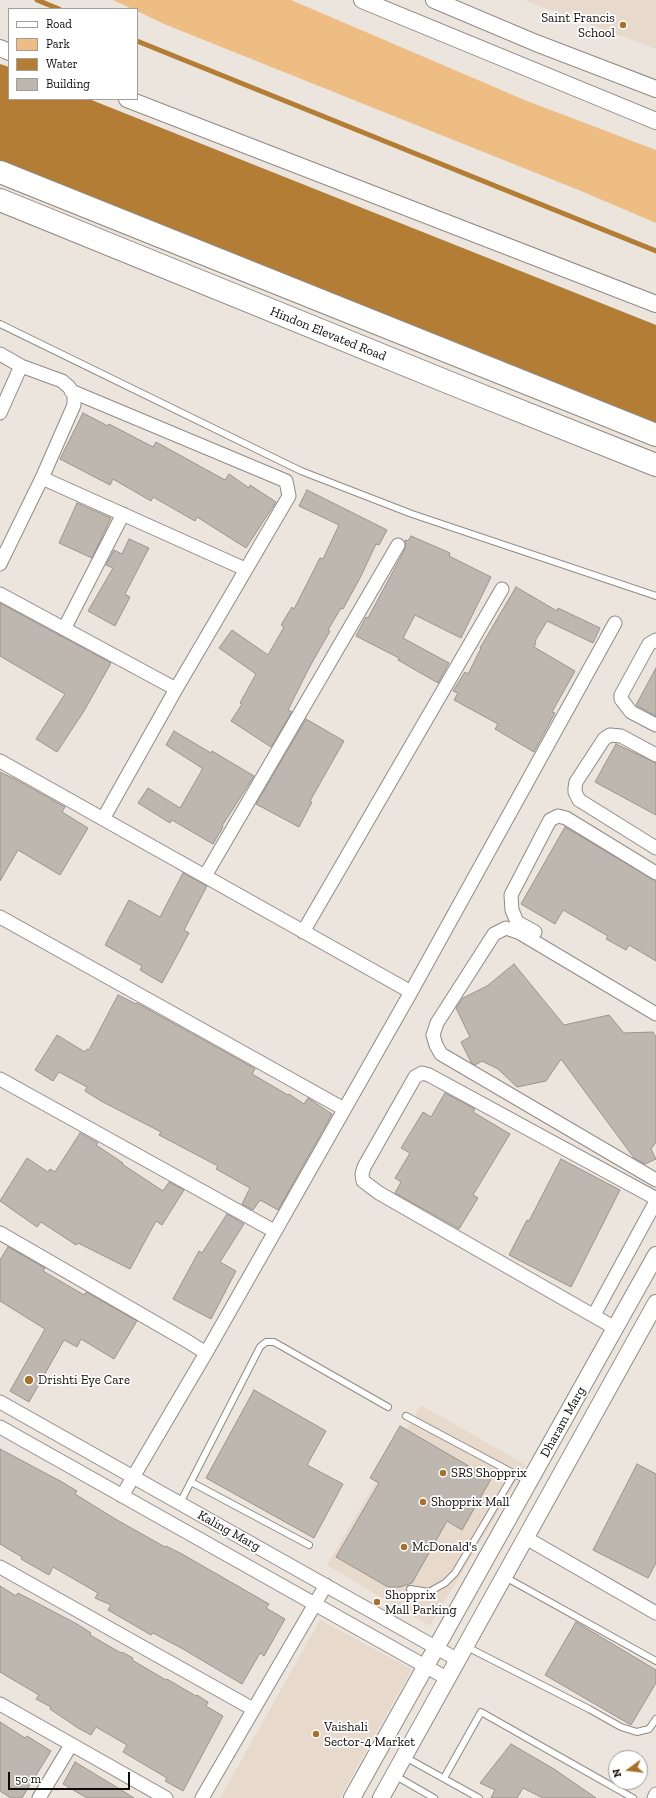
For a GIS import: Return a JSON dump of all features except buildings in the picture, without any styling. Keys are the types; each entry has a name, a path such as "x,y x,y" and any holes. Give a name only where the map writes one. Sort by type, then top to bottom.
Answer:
{"highway":[{"path":"0,172 656,435"},
{"name":"Hindon Elevated Road","path":"0,200 454,385 656,465"}],"street":[{"path":"362,0 656,121"},
{"path":"434,0 536,43 656,89"},
{"path":"130,100 656,304"},
{"path":"0,354 21,366 62,381 74,395 74,405 42,478 0,564"},
{"path":"0,413 21,366"},
{"path":"71,391 286,481 289,496 245,569 103,819"},
{"path":"42,478 245,569"},
{"path":"64,629 122,514"},
{"path":"205,876 398,545"},
{"path":"303,932 502,589"},
{"path":"0,594 176,689"},
{"path":"122,1496 206,1353 411,992 615,623"},
{"path":"656,640 649,644 620,699 631,712 656,725"},
{"path":"656,755 621,736 610,735 604,739 576,782 574,788 579,800 656,848"},
{"path":"0,761 411,992"},
{"path":"656,874 566,818 558,816 550,820 511,895 512,910 517,922 656,1006"},
{"path":"0,917 344,1109"},
{"path":"656,1014 520,933 506,928 494,934 437,1023 433,1035 441,1054 656,1180"},
{"path":"594,1315 655,1203 655,1198 429,1075 422,1073 415,1077 364,1167 362,1174 363,1181 379,1193 616,1328"},
{"path":"0,1079 274,1231"},
{"path":"0,1233 206,1353"},
{"name":"Dharam Marg","path":"352,1798 656,1255"},
{"path":"633,1296 655,1304"},
{"name":"Dharam Marg","path":"381,1798 655,1304"},
{"name":"Kaling Marg","path":"0,1402 436,1648 462,1653"},
{"name":"Kaling Marg","path":"0,1427 448,1679"},
{"path":"526,1538 656,1613"},
{"path":"0,1567 253,1709"},
{"path":"202,1798 326,1585"},
{"path":"0,1704 166,1798"},
{"path":"39,1798 71,1745"},
{"path":"654,1798 656,1794"}],"lane":[{"path":"0,324 301,471 412,514 656,596"},
{"path":"180,1503 260,1347 266,1342 274,1342 388,1407"},
{"path":"406,1416 529,1482"},
{"path":"410,1589 429,1592 445,1584 455,1573 514,1474"},
{"path":"191,1482 309,1545"},
{"path":"504,1577 656,1661"},
{"path":"462,1653 595,1712 620,1727 637,1732 649,1729 656,1719"},
{"path":"444,1778 481,1712 626,1796 633,1798"},
{"path":"405,1756 479,1798"},
{"path":"394,1775 422,1795 434,1798"}],"shaded area":[{"name":"Saint Francis School","path":"524,0 656,0 656,49"},
{"path":"421,1405 526,1465 430,1626 327,1565"},
{"name":"Vaishali Sector-4 Market","path":"320,1620 412,1669 340,1798 220,1798"}],"green space":[{"path":"113,0 291,0 527,101 656,150 656,223 581,191 164,24 138,11 138,8 130,8"}],"water":[{"path":"0,64 8,67 8,100 92,100 656,325 656,439 0,183"}],"waterway":[{"path":"37,0 57,8"},
{"path":"138,41 656,251"}],"place":[{"name":"Saint Francis School","path":"623,25"},
{"name":"Drishti Eye Care","path":"29,1380"},
{"name":"SRS Shopprix","path":"443,1473"},
{"name":"Shopprix Mall","path":"423,1502"},
{"name":"McDonald's","path":"404,1547"},
{"name":"Shopprix Mall Parking","path":"377,1602"},
{"name":"Vaishali Sector-4 Market","path":"316,1734"}]}
